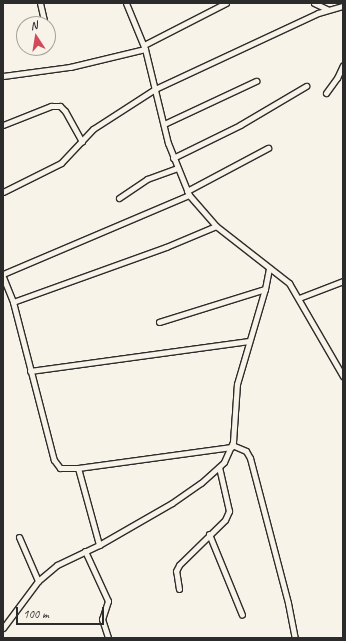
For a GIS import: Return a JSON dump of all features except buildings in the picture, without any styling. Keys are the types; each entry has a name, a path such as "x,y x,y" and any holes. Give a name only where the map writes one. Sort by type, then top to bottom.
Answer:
{"street":[{"path":"40,3 43,16"},
{"path":"126,3 144,47 173,158 188,193 216,226 289,283 343,376"},
{"path":"3,76 70,67 144,47 226,3"},
{"path":"314,3 327,9"},
{"path":"3,192 61,163 93,129 155,89 327,9 343,6"},
{"path":"326,93 337,78 343,65"},
{"path":"164,124 256,81"},
{"path":"173,158 235,128 306,86"},
{"path":"3,125 51,106 60,106 66,111 82,142"},
{"path":"3,274 188,193 268,148"},
{"path":"119,198 147,179 177,168"},
{"path":"13,302 166,247 216,226"},
{"path":"3,628 38,581 57,565 99,545 172,503 219,467 232,446 236,389 265,289 269,268"},
{"path":"3,277 13,302 55,463 63,469 232,446 246,451 250,458 288,603 295,638"},
{"path":"299,298 343,281"},
{"path":"159,322 265,289"},
{"path":"30,371 249,341"},
{"path":"179,589 177,568 224,520 229,511 219,467"},
{"path":"78,468 99,545"},
{"path":"209,534 242,615"},
{"path":"19,537 38,581"},
{"path":"85,551 108,601 102,619 108,638"}]}
